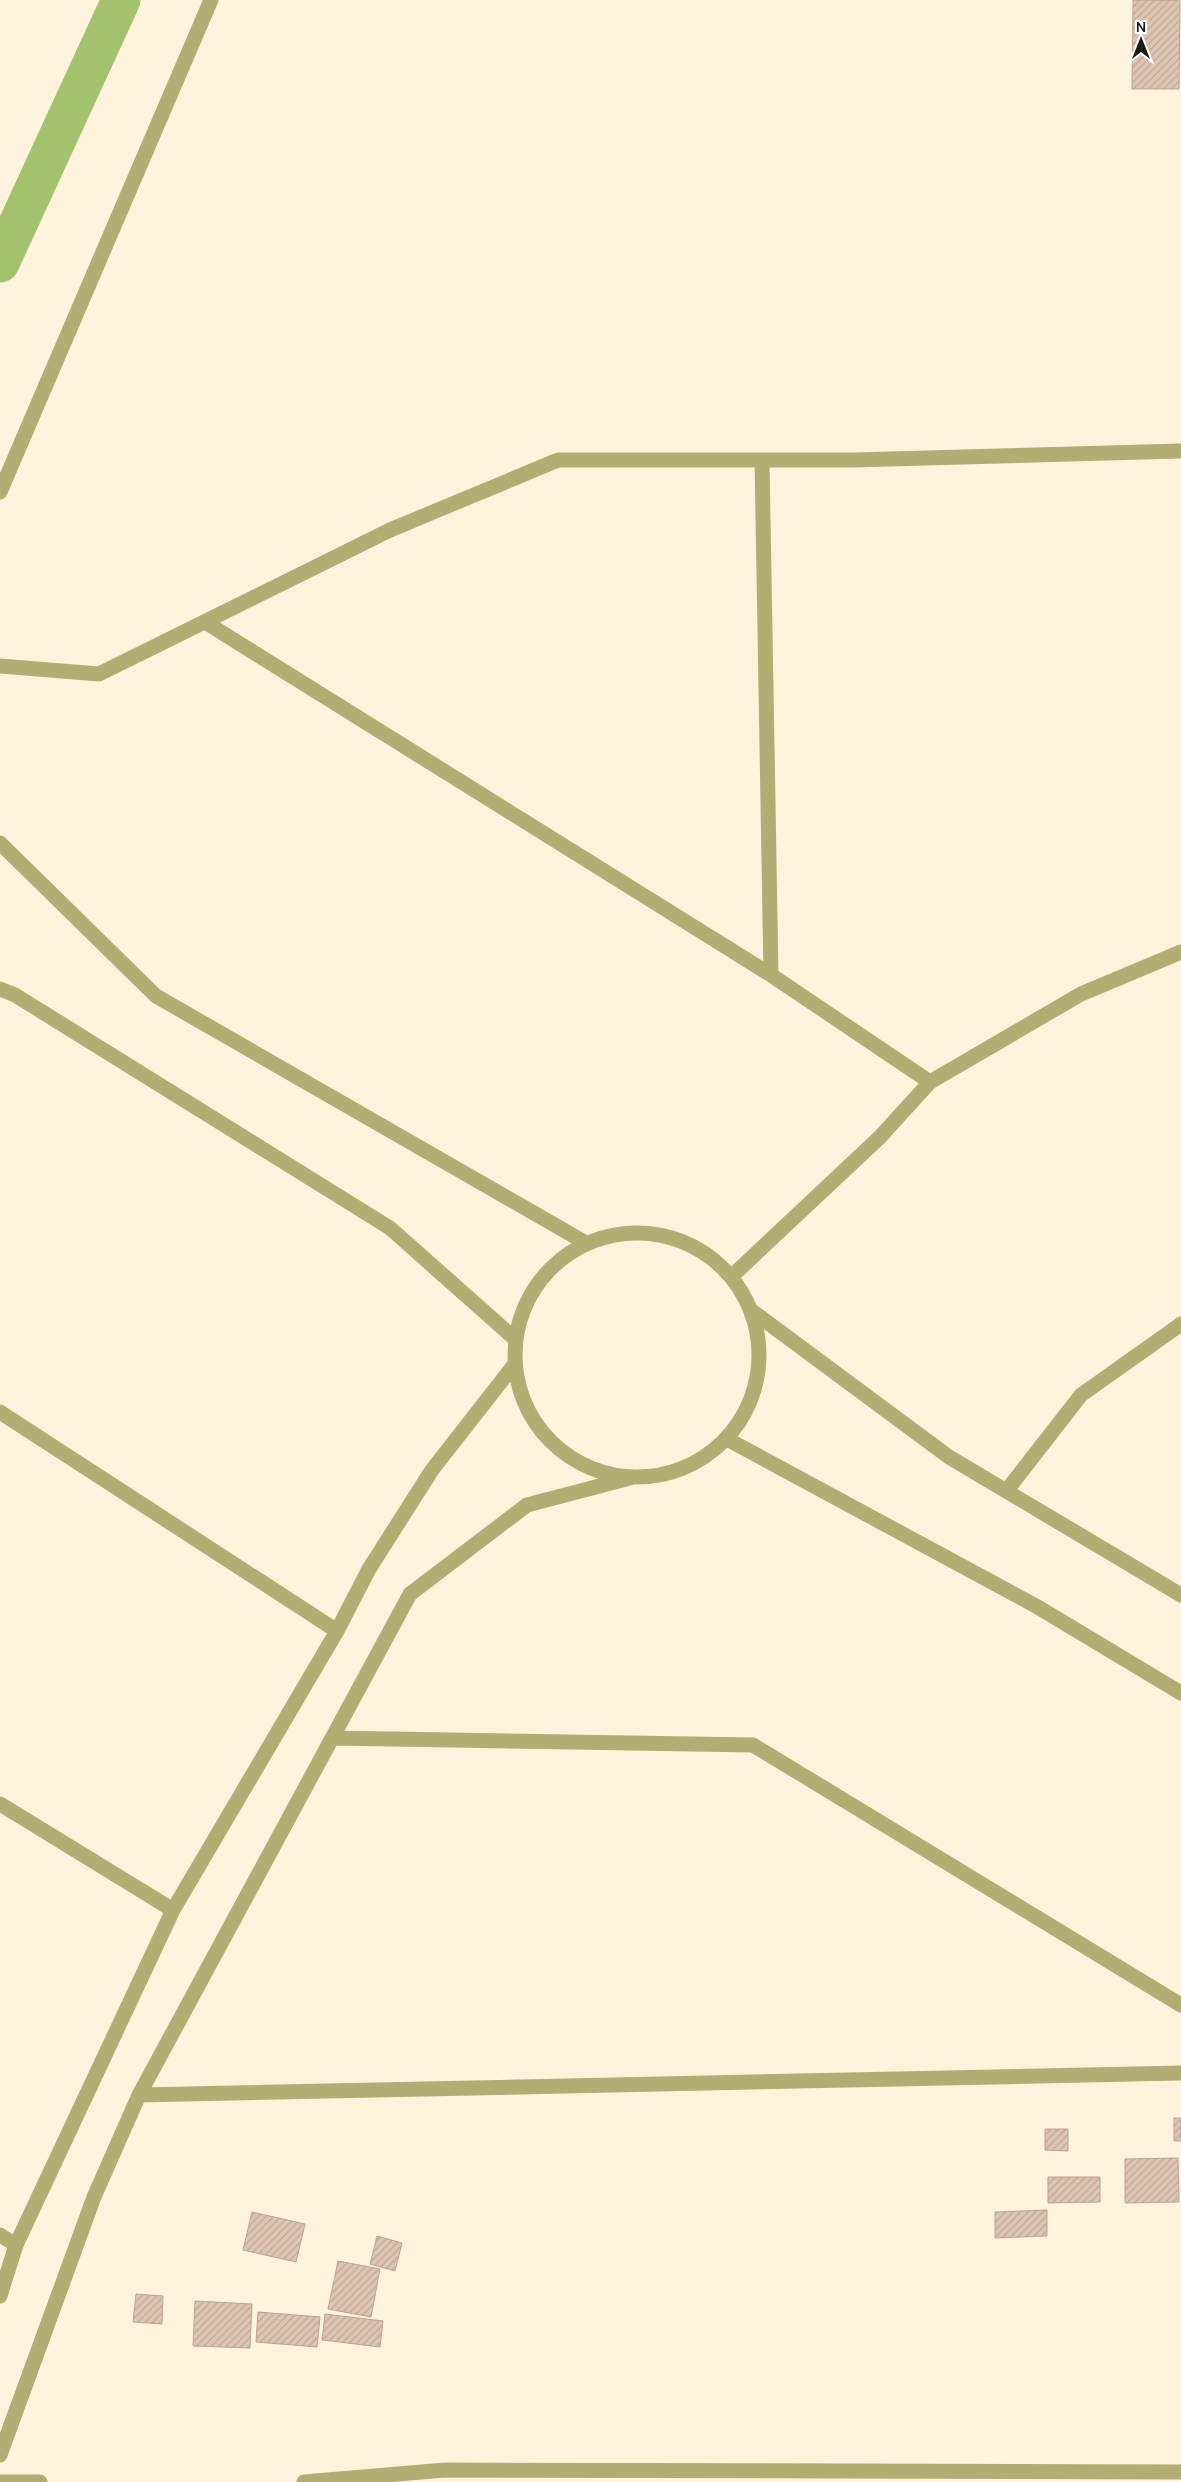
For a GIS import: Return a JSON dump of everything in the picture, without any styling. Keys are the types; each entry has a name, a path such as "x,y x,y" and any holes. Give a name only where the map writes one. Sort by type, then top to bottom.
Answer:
{"street":[{"path":"0,492 211,0"},
{"path":"0,666 100,674 390,530 558,460 853,460 1181,451"},
{"path":"762,460 771,975"},
{"path":"205,622 771,975 930,1082"},
{"path":"0,843 156,996 586,1243"},
{"path":"732,1276 880,1137 930,1082 1081,994 1181,952"},
{"path":"0,989 15,995 390,1228 515,1339"},
{"path":"0,2455 94,2197 139,2095 410,1594 528,1504 630,1478 657,1476 683,1469 707,1456 727,1439 744,1417 755,1391 760,1365 759,1337 752,1311 732,1276 713,1258 690,1244 665,1235 638,1233 612,1235 586,1243 565,1256 546,1273 531,1292 521,1315 515,1339 514,1365 519,1389 528,1412 543,1433 560,1450 582,1464 605,1474 630,1478"},
{"path":"752,1311 949,1457 1181,1595"},
{"path":"1007,1490 1081,1395 1181,1324"},
{"path":"0,2296 16,2244 173,1910 337,1631 369,1569 432,1470 514,1365"},
{"path":"0,1412 337,1631"},
{"path":"727,1439 1036,1606 1181,1693"},
{"path":"332,1738 753,1745 1181,2005"},
{"path":"0,1804 173,1910"},
{"path":"139,2095 1181,2073"},
{"path":"0,2235 16,2244"},
{"path":"304,2482 445,2476 1181,2472"},
{"path":"0,2482 40,2482"}],"building":[{"path":"1133,0 1180,0 1179,89 1132,89"},
{"path":"1174,2118 1181,2118 1181,2141 1174,2141"},
{"path":"1045,2129 1068,2129 1068,2151 1045,2150"},
{"path":"1178,2158 1179,2202 1125,2203 1125,2159"},
{"path":"1048,2177 1100,2177 1100,2202 1048,2203"},
{"path":"1047,2210 1047,2236 995,2238 995,2212"},
{"path":"252,2212 305,2224 296,2262 243,2250"},
{"path":"377,2236 402,2243 395,2271 370,2264"},
{"path":"338,2261 380,2269 371,2317 328,2309"},
{"path":"136,2294 163,2296 162,2324 133,2322"},
{"path":"195,2301 252,2304 250,2348 193,2346"},
{"path":"258,2312 320,2317 317,2347 256,2342"},
{"path":"325,2314 383,2321 380,2347 322,2340"}],"waterway":[{"path":"0,263 121,0"}]}
